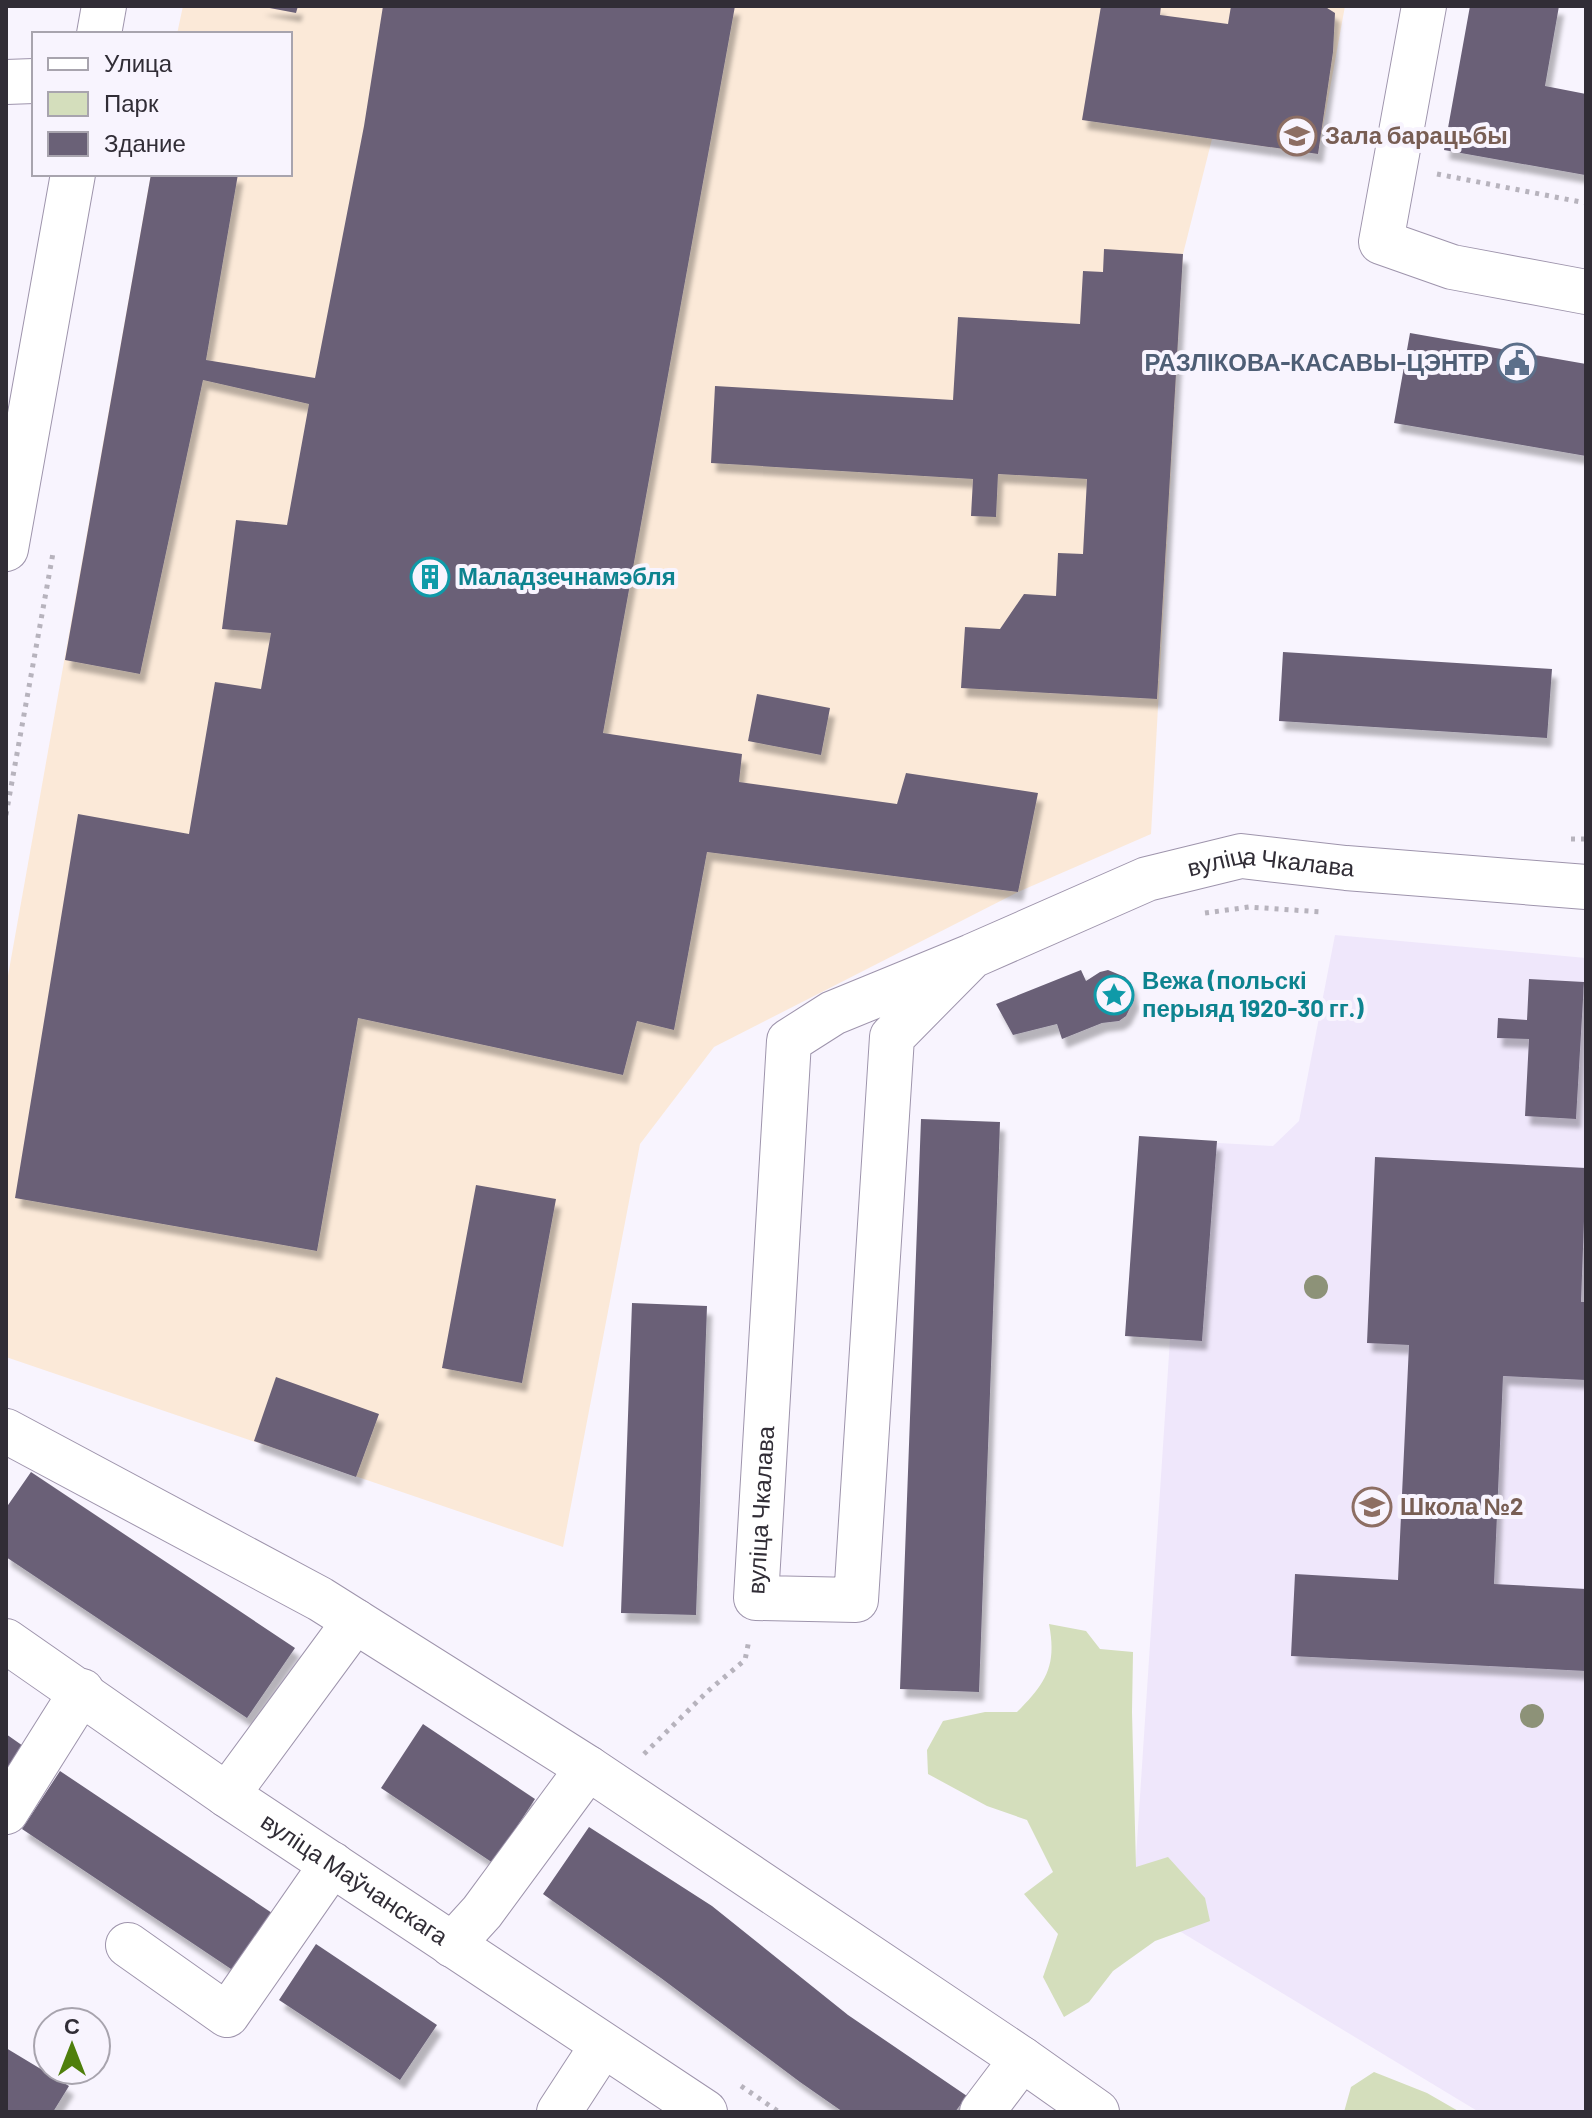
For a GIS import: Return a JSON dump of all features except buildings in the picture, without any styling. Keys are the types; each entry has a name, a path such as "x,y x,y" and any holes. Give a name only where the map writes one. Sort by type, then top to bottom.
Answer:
{"street":[{"path":"99,32 104,6"},
{"path":"1424,6 1381,242 1452,267 1586,292"},
{"path":"6,82 32,81"},
{"path":"6,549 73,176"},
{"name":"вуліца Чкалава","path":"972,956 892,1037 856,1600 756,1598 789,1041 833,1013 1147,879 1241,856 1346,868 1586,887"},
{"path":"6,1431 320,1599 599,1776 1097,2112"},
{"path":"227,1795 355,1621"},
{"name":"вуліца Маўчанскага","path":"6,1641 82,1691 227,1795 705,2112"},
{"path":"6,1812 82,1691"},
{"path":"452,1945 599,1776"},
{"path":"128,1945 227,2015 332,1864"},
{"path":"559,2112 602,2046"},
{"path":"982,2112 1022,2059"}],"path":[{"path":"599,1776 745,1660 756,1598"}],"shaded area":[{"path":"183,6 1345,6 1318,154 1212,139 1183,254 1151,834 1018,892 714,1047 640,1144 563,1547 6,1357 6,987 151,176 292,176 292,32 177,32"},
{"name":"Школа №2","path":"1335,935 1586,958 1586,2112 1479,2112 1133,1903 1183,1141 1273,1146 1299,1121"}],"green space":[{"path":"1049,1624 1086,1631 1100,1649 1133,1652 1136,1867 1168,1857 1205,1898 1210,1921 1155,1941 1113,1971 1089,2002 1064,2017 1043,1977 1058,1934 1024,1894 1053,1872 1027,1820 987,1806 928,1774 927,1750 943,1721 985,1712 1017,1712 1047,1673 1051,1651"},
{"path":"1374,2072 1427,2093 1460,2112 1344,2112 1351,2087"}],"place":[{"name":"Зала барацьбы","path":"1297,136"},
{"name":"РАЗЛІКОВА-КАСАВЫ-ЦЭНТР","path":"1517,363"},
{"name":"Маладзечнамэбля","path":"430,577"},
{"name":"Вежа (польскі перыяд 1920-30 гг.)","path":"1114,995"},
{"name":"Школа №2","path":"1372,1507"}]}
